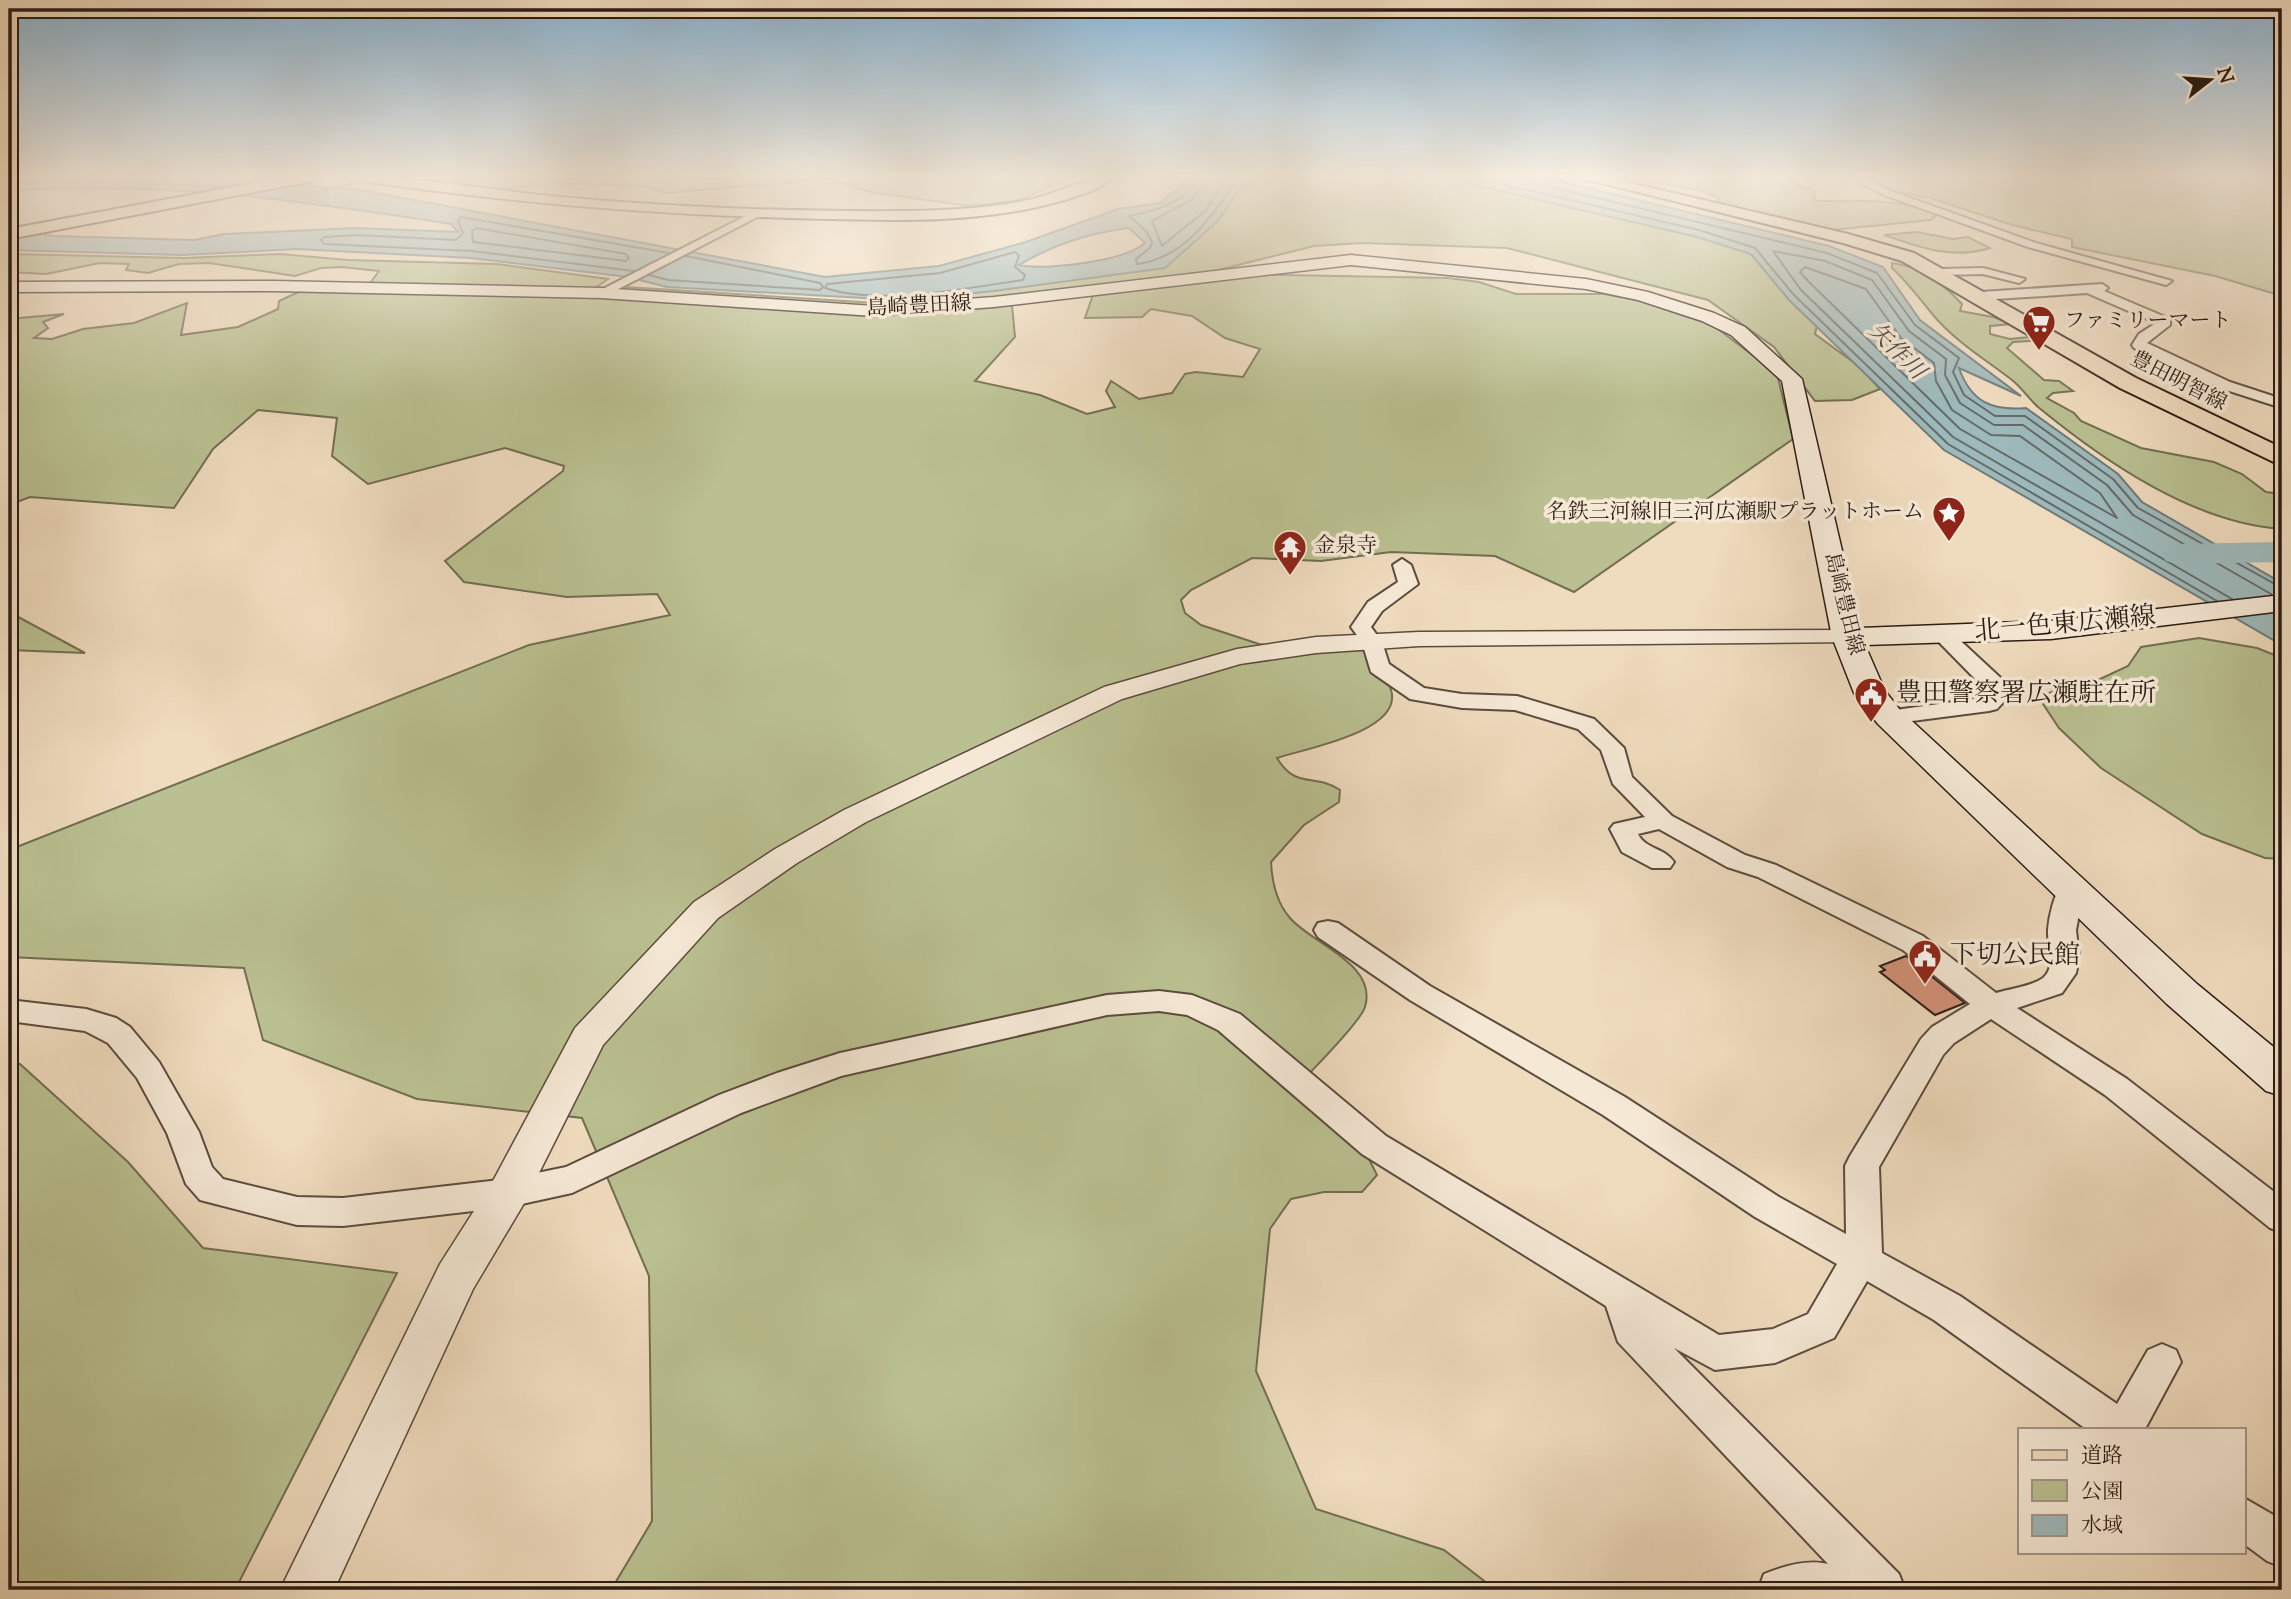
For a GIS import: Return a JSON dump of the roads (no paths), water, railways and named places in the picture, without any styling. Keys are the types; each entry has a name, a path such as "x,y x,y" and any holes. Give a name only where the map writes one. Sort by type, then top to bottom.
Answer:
{"main road":[{"name":"豊田明智線","path":"1888,252 1939,272 2128,383 2282,458"},
{"name":"島崎豊田線","path":"9,287 274,286 605,291 851,310 919,310 1287,265 1352,260 1586,284 1642,296 1708,317 1738,331 1792,379 1847,638 1870,693 1889,717 2182,995 2282,1079"},
{"name":"北一色東広瀬線","path":"1847,638 2051,629 2282,603"}],"street":[{"path":"605,291 682,252"},
{"path":"1980,296 2122,287 2166,281 2057,252"},
{"path":"1939,272 1983,271 2020,279"},
{"path":"2089,289 2165,322 2144,337 2139,345 2225,385 2282,404"},
{"path":"1402,565 1408,584 1382,598 1368,611 1361,627 1371,642 1379,667 1418,694 1462,701 1517,703 1586,724 1612,748 1621,779 1663,821 1736,861 1767,871 1913,943 1992,1005 2116,1087 2282,1218"},
{"path":"1889,717 1989,704 2000,694 1998,688 1943,635"},
{"path":"307,1590 456,1277 508,1192 588,1037 706,910 786,856 867,811 1113,693 1237,657 1316,645 1371,642 1847,638"},
{"path":"1661,862 1631,846 1623,829 1663,821"},
{"path":"9,1011 86,1020 105,1026 119,1035 148,1070 183,1132 198,1174 212,1191 297,1211 343,1212 508,1192 572,1179 730,1104 827,1069 1107,1005 1159,1001 1192,1006 1229,1022 1374,1145 1715,1353 1775,1346 1821,1326 1846,1282 1864,1258 1862,1166 1932,1047 1943,1035 1992,1005 2052,986 2062,973 2065,957 2062,930 2071,889"},
{"path":"1328,930 1420,993 1614,1106 1767,1207 1864,1258 1947,1308 2120,1428"},
{"path":"1623,1299 1631,1330 1883,1590"},
{"path":"2122,1428 2162,1362"},
{"path":"2246,1520 2282,1546"},
{"path":"1780,1590 1816,1583 1850,1590"}],"water":[{"path":"65,252 247,252 182,255"},
{"path":"348,252 689,252 825,277 939,266 991,252 1045,252 1019,265 1047,267 1085,263 1129,252 1183,252 1165,268 994,291 899,300 667,287 628,277 471,258"},
{"name":"矢作川","path":"1743,252 1843,252 1883,267 1920,320 2021,396 1959,368 1970,389 1984,402 2003,408 2026,408 2118,474 2142,502 2282,583 2282,645 1944,450 1789,300 1751,254"}],"waterway":[{"path":"2178,554 2282,552"}],"place":[{"name":"ファミリーマート","path":"2039,352"},
{"name":"名鉄三河線旧三河広瀬駅プラットホーム","path":"1949,543"},
{"name":"金泉寺","path":"1290,577"},
{"name":"豊田警察署広瀬駐在所","path":"1871,724"},
{"name":"下切公民館","path":"1925,986"}]}
